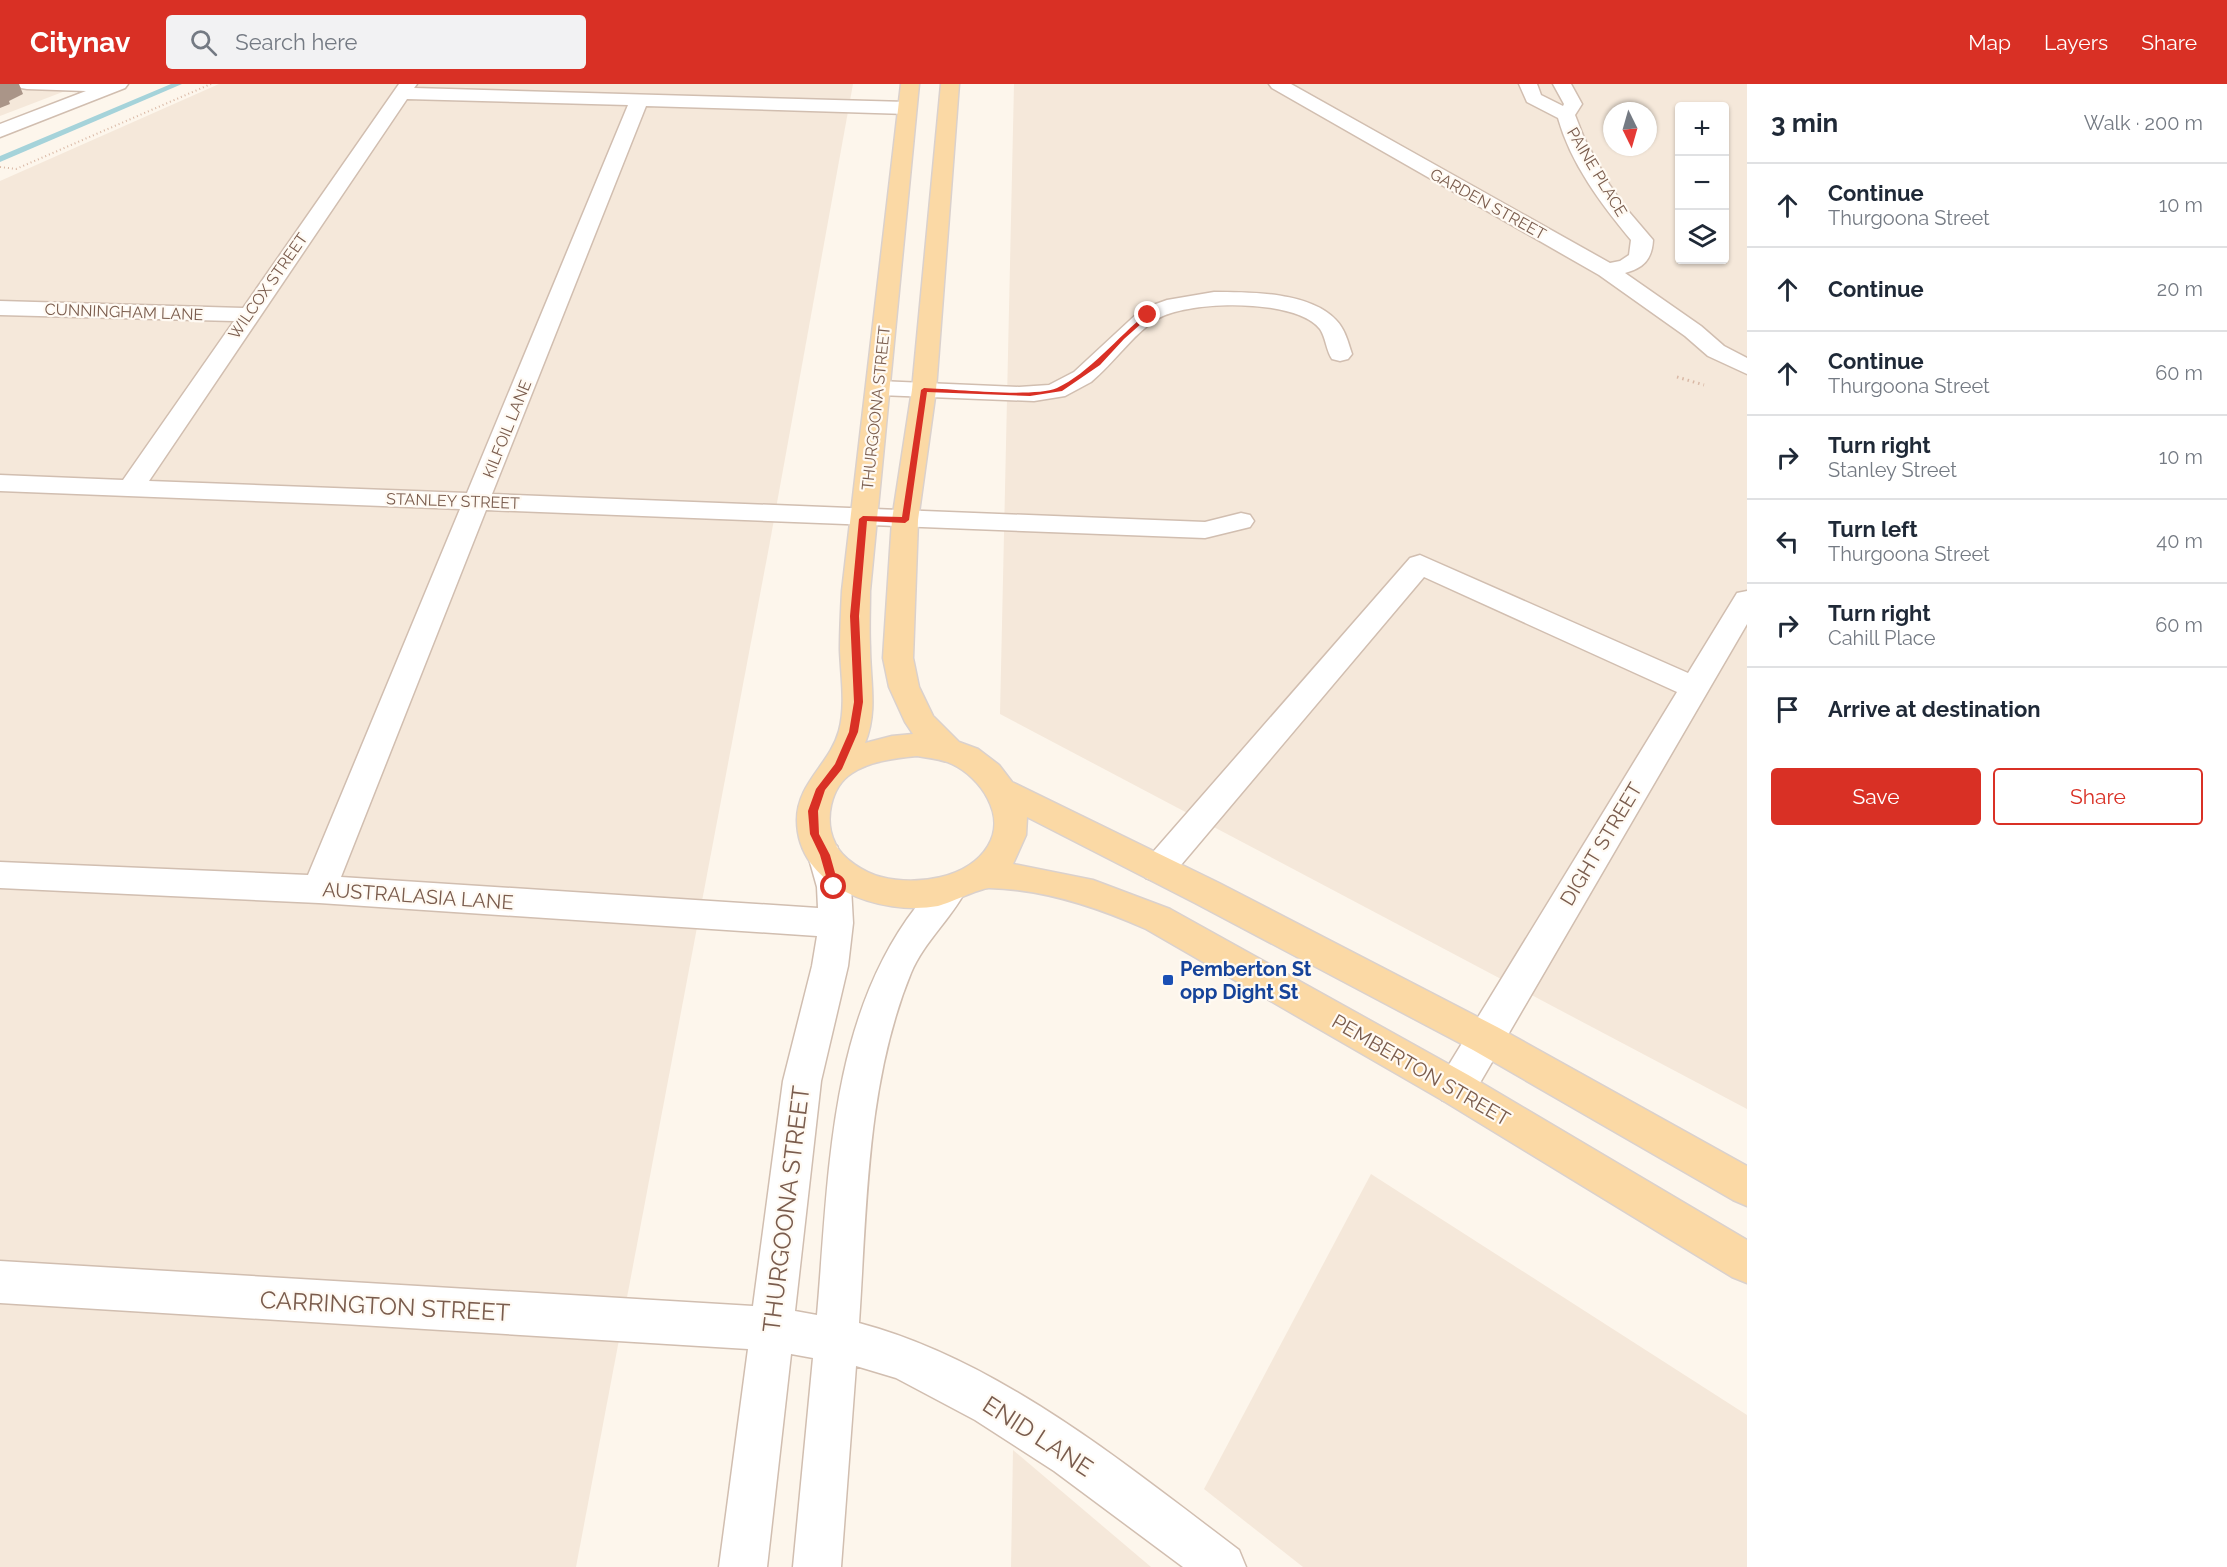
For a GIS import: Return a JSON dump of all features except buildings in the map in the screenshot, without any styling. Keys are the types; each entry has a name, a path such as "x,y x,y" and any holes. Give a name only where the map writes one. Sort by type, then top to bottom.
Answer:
{"main road":[{"path":"948,750 920,722 904,687 898,658 905,520 924,390 950,84"},
{"path":"908,96 947,109"},
{"name":"THURGOONA STREET","path":"839,766 854,732 858,702 854,616 908,96"},
{"path":"917,744 948,750 971,760 990,774 1003,791 1011,812 1010,835 1000,856 965,882 922,895 893,894 845,874 825,855 814,834 813,811 821,789 839,766 886,747 917,744"},
{"path":"1003,791 1486,1039 1747,1187"},
{"name":"PEMBERTON STREET","path":"965,882 1023,878 1062,885 1119,901 1158,919 1456,1088 1747,1263"}],"street":[{"path":"27,84 87,85 102,91"},
{"path":"0,131 119,84"},
{"name":"GARDEN STREET","path":"1278,84 1607,270 1693,331 1716,351 1747,367"},
{"name":"PAINE PLACE","path":"1528,84 1533,98 1566,116"},
{"name":"PAINE PLACE","path":"1563,84 1573,104 1566,116 1568,127 1589,166 1622,218 1642,240 1642,252 1635,263 1607,270"},
{"path":"405,88 639,101 908,96"},
{"name":"WILCOX STREET","path":"130,489 247,315 405,88"},
{"name":"KILFOIL LANE","path":"319,889 639,101"},
{"path":"879,388 1030,394 1059,390 1097,363 1148,315 1164,306 1181,301 1211,299 1263,301 1300,307 1323,319 1330,327 1340,354"},
{"name":"CUNNINGHAM LANE","path":"0,309 247,315"},
{"name":"GARDEN STREET","path":"1693,331 1747,345"},
{"name":"GARDEN STREET","path":"1693,331 1747,352"},
{"name":"STANLEY STREET","path":"0,483 478,501 863,519 955,519 1205,530 1241,521"},
{"path":"1158,869 1420,564 1693,687"},
{"name":"DIGHT STREET","path":"1456,1088 1693,687 1747,600"},
{"name":"THURGOONA STREET","path":"743,1567 802,1080 830,966 836,923 834,887 825,855"},
{"name":"AUSTRALASIA LANE","path":"0,874 319,889 836,923"},
{"path":"817,1567 855,1132 865,1067 878,1013 894,971 921,927 965,882"},
{"name":"CARRINGTON STREET","path":"0,1282 771,1329 836,1340"},
{"name":"ENID LANE","path":"836,1340 906,1360 983,1399 1072,1456 1222,1567"}],"path":[{"path":"0,167 16,170 211,84"}],"shaded area":[{"path":"219,84 853,84 769,547 576,1567 0,1567 0,181"},
{"path":"1014,84 1747,84 1747,1109 1000,714"},
{"path":"0,87 73,88 0,116"},
{"path":"1371,1174 1747,1415 1747,1567 1303,1567 1204,1489"},
{"path":"1013,1450 1151,1567 1011,1567"}],"waterway":[{"path":"0,159 178,84"}],"place":[{"name":"Pemberton St opp Dight St","path":"1168,980"}],"route":[{"path":"834,887 825,855 814,834 813,811 821,789 839,766 854,732 858,702 854,616 863,519 905,520 924,390 1030,394 1059,390 1078,379 1097,363 1148,315"}]}
